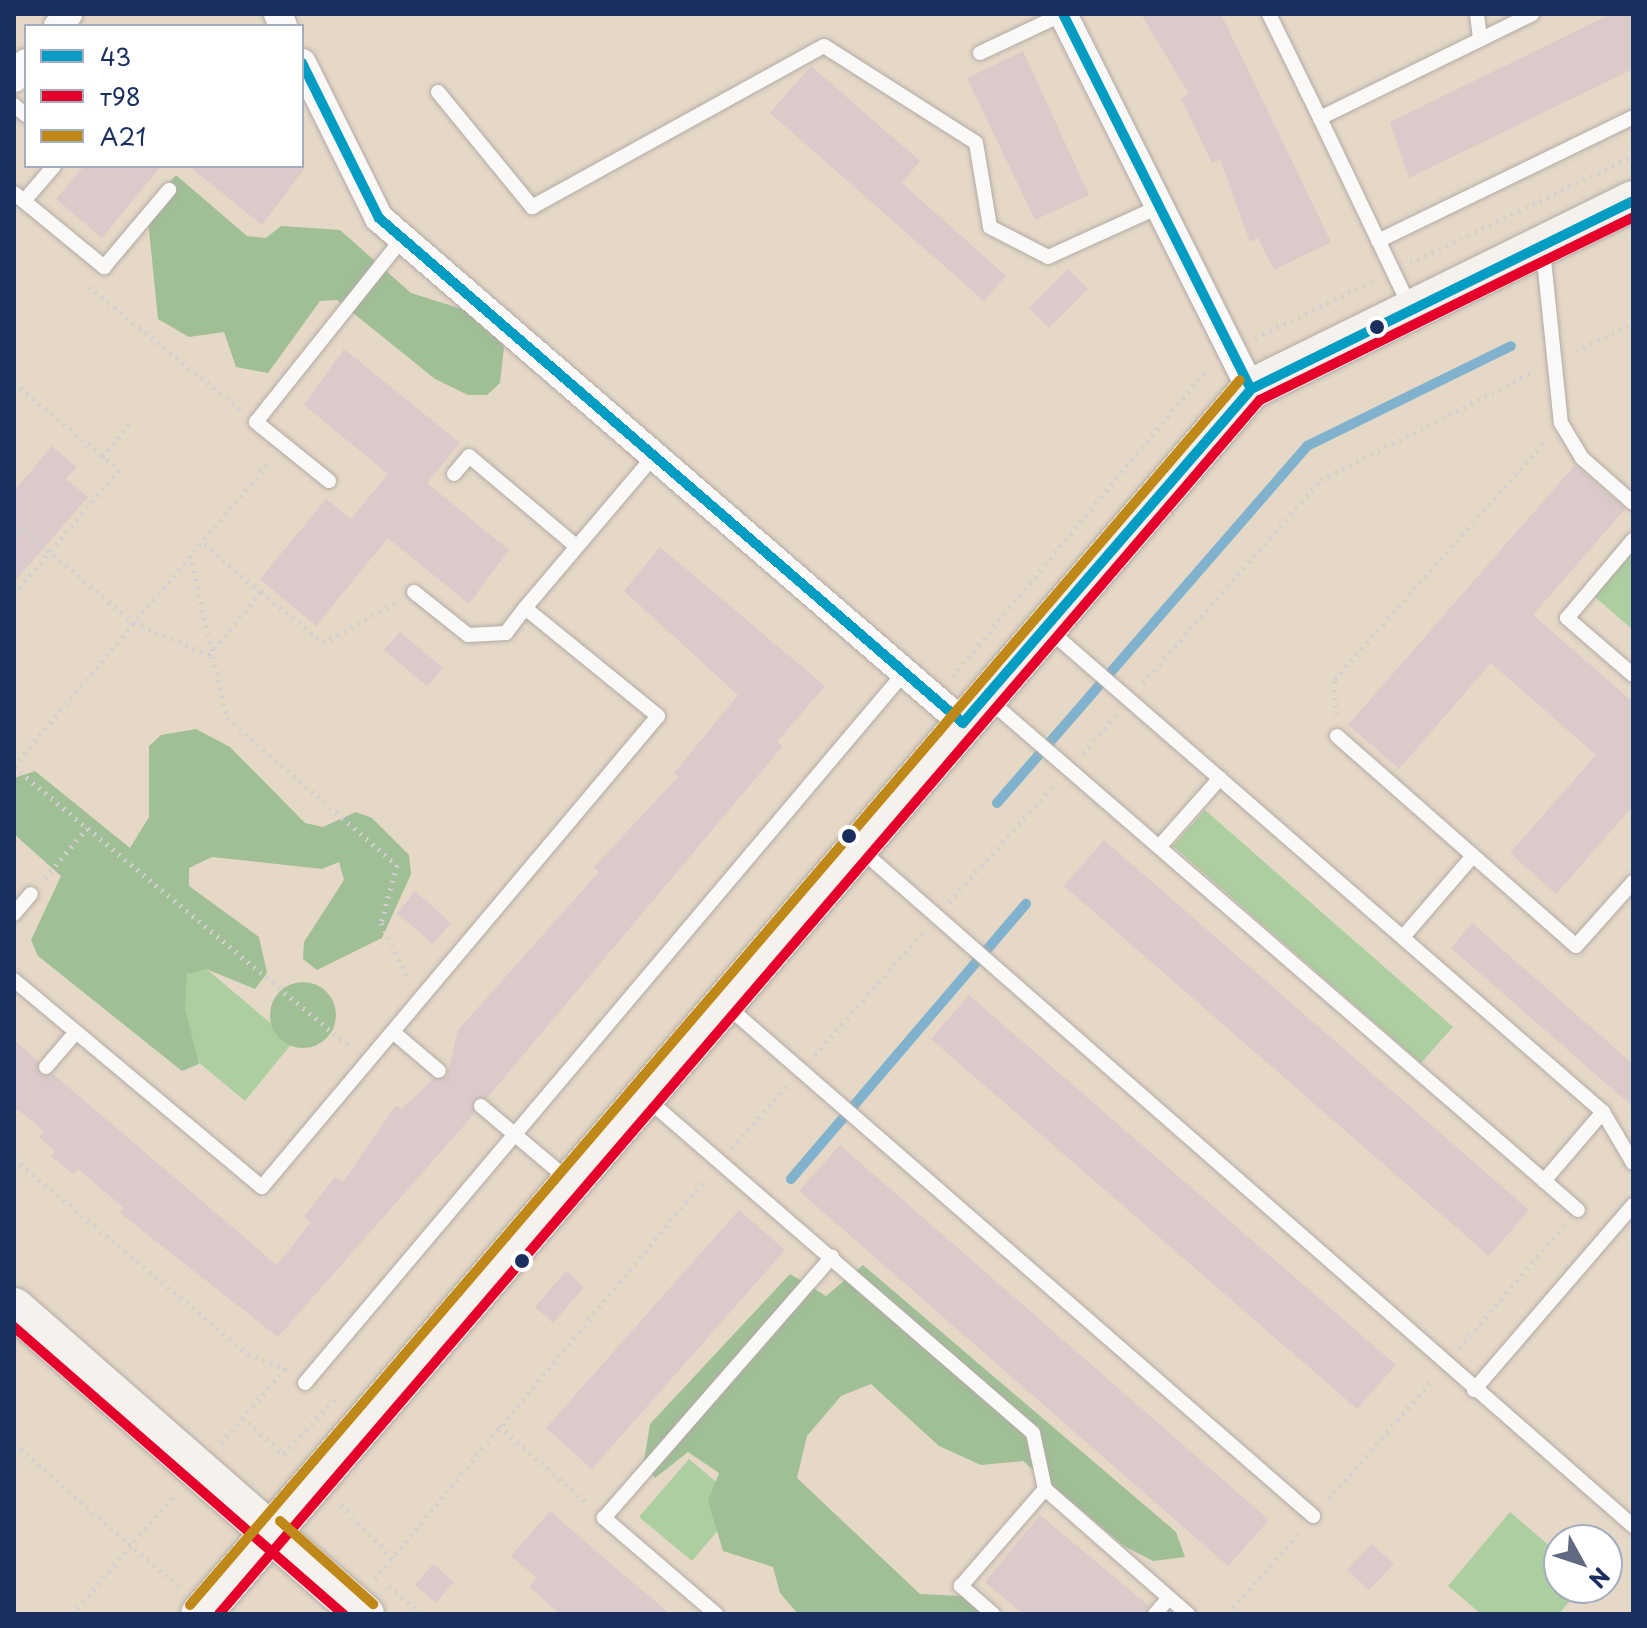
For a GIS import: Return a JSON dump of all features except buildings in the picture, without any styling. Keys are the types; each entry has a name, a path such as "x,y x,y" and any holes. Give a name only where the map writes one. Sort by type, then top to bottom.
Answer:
{"main road":[{"path":"202,1612 1251,389 1633,201"},
{"path":"14,1308 271,1531 372,1590"}],"street":[{"path":"1063,14 1251,389"},
{"path":"304,67 379,218 904,673 974,710"}],"lane":[{"path":"980,53 1063,14"},
{"path":"1269,14 1411,310"},
{"path":"1477,14 1480,40"},
{"path":"1320,118 1532,14"},
{"path":"438,92 532,207 824,46 976,143 990,227 1048,257 1158,207"},
{"path":"1378,241 1633,117"},
{"path":"52,168 19,197 104,267 169,190"},
{"path":"329,481 256,422 402,239"},
{"path":"1543,246 1561,423 1582,458 1633,503"},
{"path":"454,474 469,456 576,546"},
{"path":"414,592 468,635 506,633 653,457"},
{"path":"1633,540 1567,618 1633,675"},
{"path":"14,980 262,1187 658,716 525,608"},
{"path":"1046,628 1603,1112 1633,1163"},
{"path":"305,1383 904,673"},
{"path":"974,710 1069,769 1578,1210"},
{"path":"1337,736 1576,946 1633,882"},
{"path":"1159,847 1220,778"},
{"path":"857,847 1445,1365 1633,1526"},
{"path":"1403,937 1473,856"},
{"path":"14,914 31,894"},
{"path":"723,1003 1313,1516"},
{"path":"46,1067 76,1032"},
{"path":"393,1032 439,1071"},
{"path":"644,1096 1033,1433 1045,1489 1188,1614"},
{"path":"481,1106 571,1182"},
{"path":"1544,1181 1603,1112"},
{"path":"1474,1390 1633,1205"},
{"path":"716,1614 604,1518 832,1257"},
{"path":"993,1614 961,1586 1045,1489"},
{"path":"1155,1614 1169,1598"}],"path":[{"path":"75,275 256,422"},
{"path":"422,1614 372,1590 393,1558 720,1161 1321,480 1633,324"},
{"path":"14,383 119,470 14,594"},
{"path":"103,457 130,423"},
{"path":"1337,736 1335,679 1561,423"},
{"path":"283,444 14,766 368,1062"},
{"path":"23,529 134,623 209,655"},
{"path":"202,542 323,643 414,592"},
{"path":"190,555 209,655 227,718 397,865 381,923 419,1001"},
{"path":"209,655 261,592"},
{"path":"31,894 87,828"},
{"path":"14,1159 248,1354 278,1362 305,1383"},
{"path":"1228,1614 1578,1210"},
{"path":"242,1418 284,1454 348,1389"},
{"path":"499,1426 604,1518"},
{"path":"14,1444 202,1612"},
{"path":"334,1497 393,1558"}],"green space":[{"path":"176,175 247,236 266,238 281,226 340,230 411,293 481,315 504,347 500,383 487,395 468,395 435,379 337,300 320,301 268,373 236,367 224,332 189,337 158,319 148,220 151,202"},
{"path":"1633,552 1633,630 1594,596"},
{"path":"196,729 230,747 305,823 323,827 356,812 372,818 409,855 411,874 382,938 317,970 303,959 304,942 344,880 339,862 322,869 212,857 189,868 189,886 259,937 267,973 255,989 206,969 187,974 185,1009 199,1064 182,1071 38,956 31,940 61,876 14,834 14,778 35,771 130,848 149,817 149,746 161,735"},
{"path":"1205,810 1453,1027 1421,1063 1173,846"},
{"path":"198,962 293,1042 245,1101 149,1021"},
{"path":"303,982 326,992 336,1015 326,1038 303,1048 280,1038 270,1015 280,992"},
{"path":"863,1265 1176,1532 1185,1557 1153,1561 1124,1546 1023,1461 981,1465 939,1446 871,1384 841,1396 807,1436 797,1478 920,1594 981,1597 1001,1614 798,1614 780,1593 773,1567 723,1551 708,1501 719,1473 688,1452 655,1478 644,1461 650,1424 790,1274 826,1296"},
{"path":"689,1459 741,1503 692,1561 639,1517"},
{"path":"1510,1512 1543,1540 1543,1604 1567,1604 1559,1614 1481,1614 1448,1586"}],"waterway":[{"path":"997,803 1307,446 1511,346"},
{"path":"791,1179 1026,904"}],"transit line":[{"name":"43","path":"1063,14 1251,389"},
{"name":"43","path":"304,67 379,218 963,723 1251,389 1633,201"},
{"name":"т98","path":"219,1614 1260,400 1633,217"},
{"name":"А21","path":"190,1605 1240,380"},
{"name":"т98","path":"14,1327 343,1614"},
{"name":"А21","path":"280,1521 373,1604"}]}
